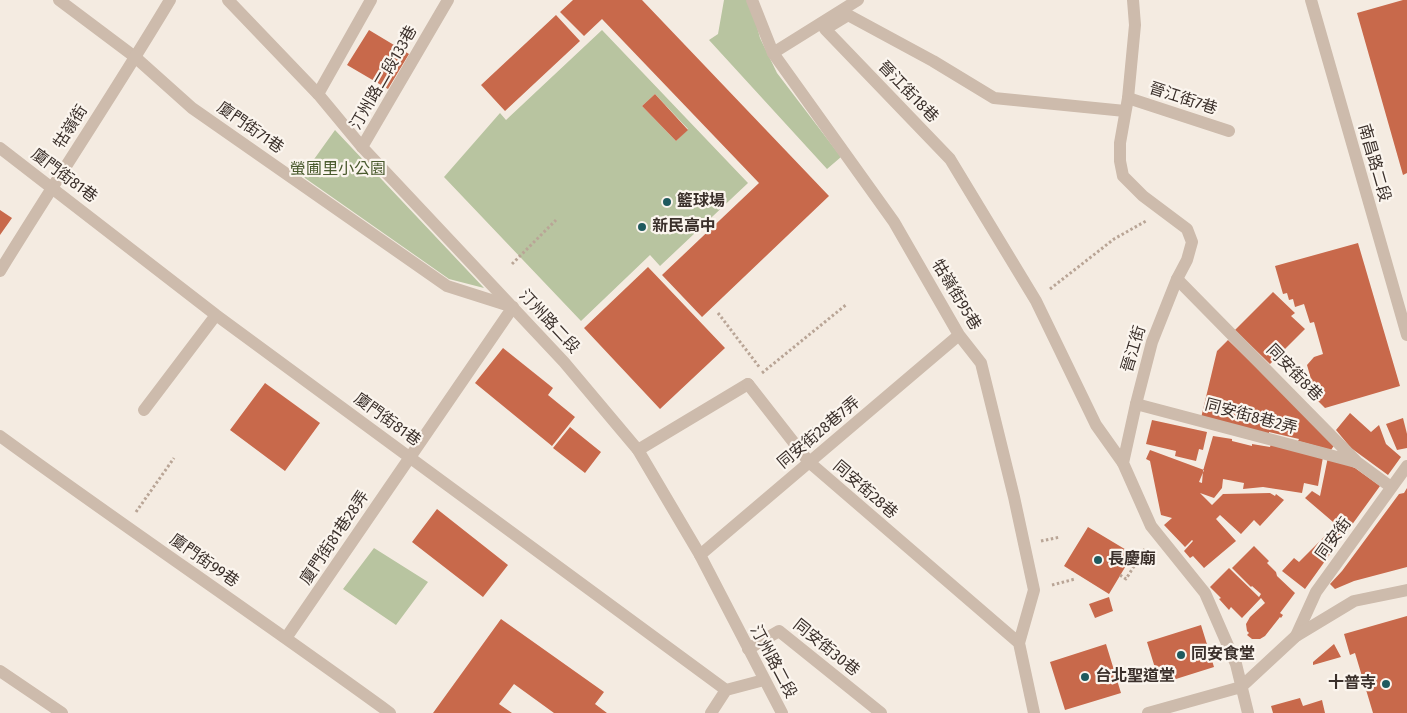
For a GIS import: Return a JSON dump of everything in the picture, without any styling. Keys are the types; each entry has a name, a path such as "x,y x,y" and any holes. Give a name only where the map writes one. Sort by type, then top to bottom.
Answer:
{"street":[{"name":"廈門街71巷","path":"59,0 136,57 192,108 447,286 512,308"},
{"name":"牯嶺街","path":"0,271 170,0"},
{"name":"汀州路二段","path":"228,0 318,94 362,147 564,362 638,450 700,555 782,713"},
{"path":"318,94 371,0"},
{"name":"汀州路二段133巷","path":"362,147 448,0"},
{"name":"牯嶺街95巷","path":"752,0 773,53 894,222 959,335 981,363 1014,497 1034,590 1019,643"},
{"path":"773,53 858,0"},
{"name":"晉江街","path":"1123,463 1152,342 1177,279 1187,260 1192,242 1187,229 1143,196 1123,176 1120,161 1120,143 1128,98 1135,25 1133,0"},
{"name":"南昌路二段","path":"1311,0 1407,335"},
{"name":"晉江街18巷","path":"1123,463 1096,424 1036,301 950,159 826,29 848,15 994,98 1125,111"},
{"name":"晉江街7巷","path":"1128,98 1228,131"},
{"name":"廈門街81巷","path":"0,148 216,315 726,690"},
{"name":"同安街8巷","path":"1177,279 1357,462 1391,487"},
{"name":"廈門街81巷28弄","path":"286,638 512,308"},
{"path":"144,410 216,315"},
{"name":"同安街28巷7弄","path":"700,555 959,335"},
{"path":"638,450 748,384"},
{"name":"同安街28巷","path":"748,384 809,462 1019,643"},
{"name":"同安街8巷2弄","path":"1136,404 1357,462"},
{"name":"廈門街99巷","path":"0,436 125,527 286,638 390,713"},
{"path":"1123,463 1151,526 1205,593 1236,664 1248,713"},
{"name":"同安街","path":"1296,636 1316,592 1407,466"},
{"name":"同安街","path":"1148,713 1164,711 1241,687 1296,636 1354,601 1407,590"},
{"name":"同安街30巷","path":"748,649 778,631 881,713"},
{"path":"1019,643 1034,713"},
{"path":"0,671 62,713"},
{"path":"711,713 726,690 764,680"}],"path":[{"path":"1036,301 1114,239 1164,212"},
{"path":"512,264 556,220"},
{"path":"748,384 847,304"},
{"path":"718,313 763,372"},
{"path":"125,527 174,458"},
{"path":"1120,575 1126,579 1155,531"},
{"path":"1034,590 1075,579"}],"green space":[{"path":"724,0 750,0 760,38 777,73 841,157 827,169 709,40 718,34"},
{"path":"602,30 748,183 660,266 650,255 581,321 444,177 500,113 506,120","holes":["655,94 688,129 676,141 642,106"]},
{"name":"螢圃里小公園","path":"335,130 484,288 449,279 302,176"},
{"path":"374,548 428,582 396,625 343,589"}],"building":[{"path":"573,0 642,0 829,196 702,317 662,275 759,183 602,19 584,36 560,12"},
{"path":"1407,0 1407,173 1403,175 1357,13"},
{"path":"556,15 580,41 505,111 481,85"},
{"path":"369,30 409,54 388,89 347,65"},
{"path":"655,94 688,130 676,141 642,106"},
{"path":"0,210 12,218 0,235"},
{"path":"1358,243 1400,386 1325,408 1317,400 1307,365 1314,357 1323,354 1314,322 1310,323 1304,304 1295,307 1293,299 1289,300 1287,293 1283,294 1275,266"},
{"path":"648,267 725,348 660,409 584,328"},
{"path":"1273,292 1295,313 1291,316 1305,329 1270,364 1235,330"},
{"path":"1228,340 1335,444 1331,450 1298,441 1299,439 1269,432 1269,435 1201,418 1217,351"},
{"path":"503,348 553,388 548,395 575,417 552,446 475,383"},
{"path":"265,383 320,423 285,471 230,430"},
{"path":"1350,413 1371,432 1379,425 1386,444 1401,457 1388,475 1351,448 1336,430"},
{"path":"1403,418 1407,434 1407,448 1397,450 1386,424"},
{"path":"1152,420 1207,432 1203,450 1199,449 1196,461 1175,456 1176,451 1146,444"},
{"path":"570,427 601,452 585,473 553,448"},
{"path":"1213,436 1232,439 1232,441 1252,446 1252,444 1270,447 1271,444 1323,457 1318,486 1304,483 1302,493 1263,487 1243,489 1244,483 1223,479 1222,488 1214,498 1200,493 1212,505 1223,494 1270,493 1275,496 1276,494 1284,500 1260,526 1254,520 1241,534 1220,515 1216,519 1236,541 1204,568 1193,556 1190,558 1184,551 1193,541 1185,547 1164,525 1172,518 1161,515 1150,461 1146,459 1150,450 1203,470"},
{"path":"1328,457 1355,468 1380,486 1346,533 1305,498 1312,491 1320,496"},
{"path":"1407,488 1407,567 1354,581 1335,589 1330,584 1342,571 1399,494 1404,493"},
{"path":"437,509 508,565 483,597 412,542"},
{"name":"長慶廟","path":"1088,527 1133,554 1109,594 1064,566"},
{"path":"1333,528 1343,536 1305,589 1282,571 1294,558 1299,562"},
{"path":"1254,546 1269,561 1267,563 1276,572 1277,576 1295,593 1280,613 1283,615 1281,618 1260,639 1252,639 1247,635 1249,633 1246,624 1250,617 1265,603 1261,598 1242,618 1231,607 1229,610 1210,587 1229,568 1259,597 1261,594 1232,568"},
{"path":"1109,597 1113,611 1095,618 1089,604"},
{"name":"十普寺","path":"1407,616 1407,713 1373,713 1355,653 1350,655 1344,634"},
{"path":"501,619 604,692 595,704 607,713 554,713 514,684 499,704 512,713 433,713"},
{"name":"同安食堂","path":"1201,625 1214,667 1160,684 1147,642"},
{"name":"台北聖道堂","path":"1106,644 1121,693 1065,710 1050,662"},
{"path":"1334,644 1341,657 1313,665 1313,662"},
{"path":"1300,698 1303,706 1322,700 1325,713 1273,713 1271,706"}],"place":[{"name":"籃球場","path":"667,202"},
{"name":"新民高中","path":"642,227"},
{"name":"長慶廟","path":"1098,560"},
{"name":"同安食堂","path":"1181,655"},
{"name":"台北聖道堂","path":"1085,677"},
{"name":"十普寺","path":"1386,684"}]}
